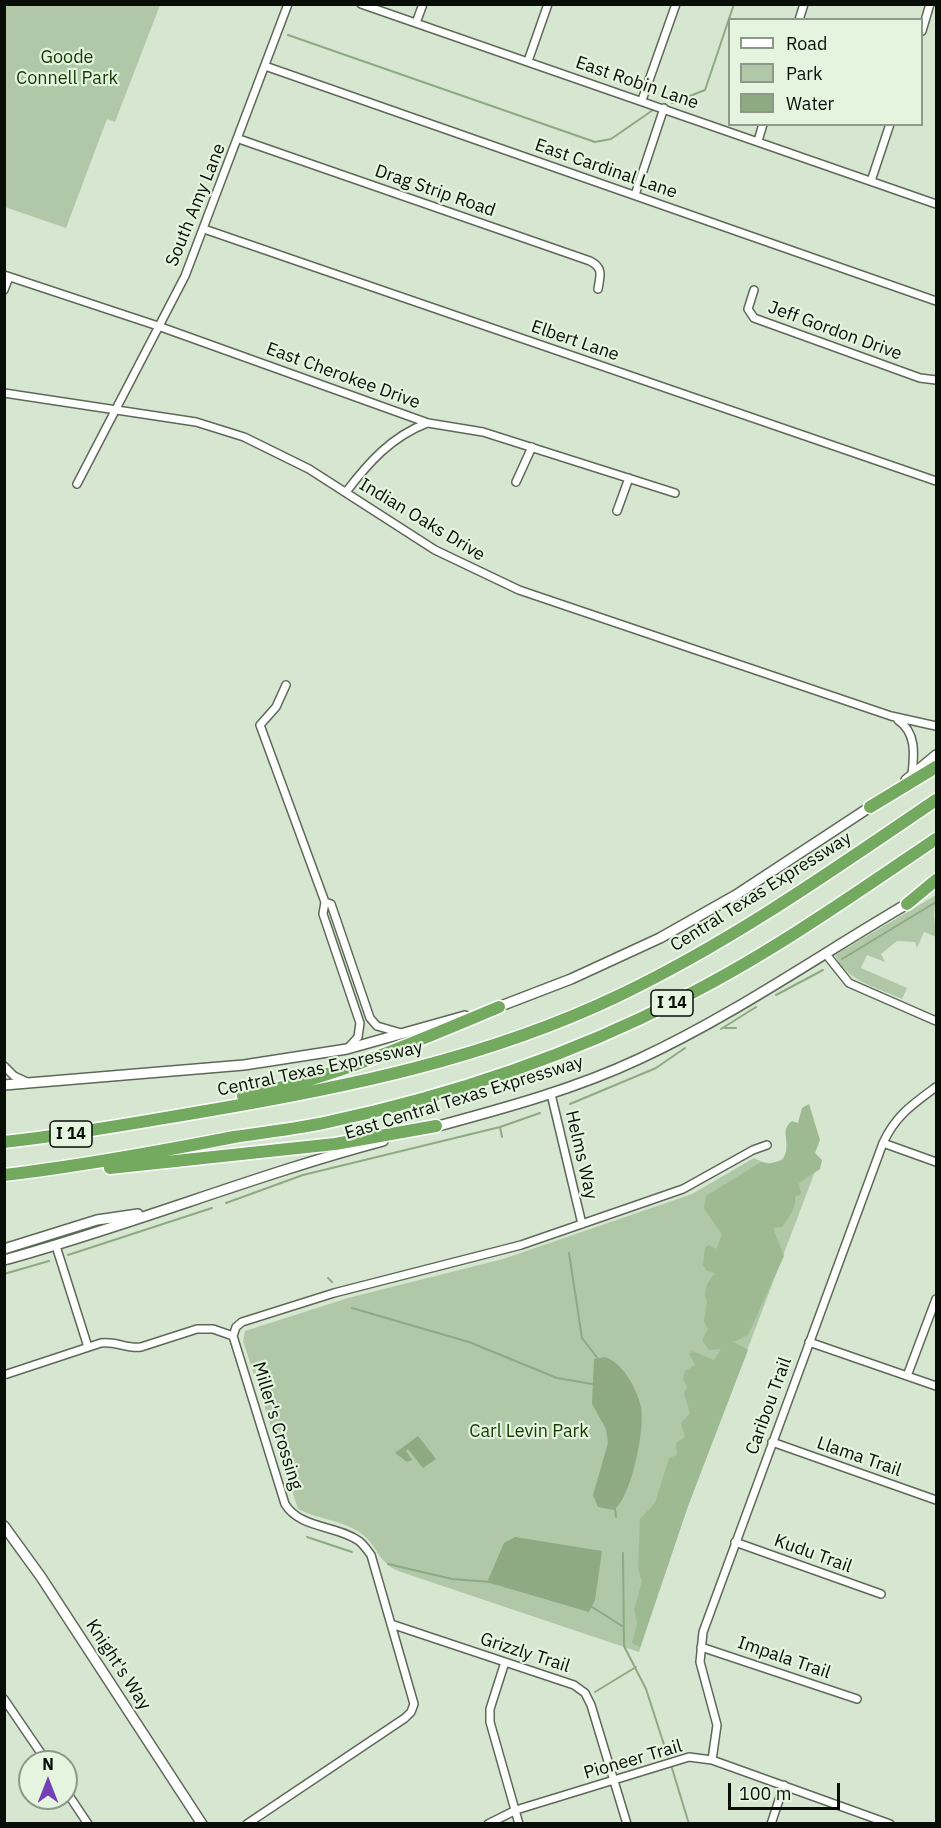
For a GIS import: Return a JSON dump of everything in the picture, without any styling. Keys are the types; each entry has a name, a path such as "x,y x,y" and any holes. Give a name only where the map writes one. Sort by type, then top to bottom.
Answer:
{"highway":[{"path":"870,807 936,767"},
{"name":"Central Texas Expressway","path":"4,1142 137,1122 366,1082 483,1049 562,1020 625,993 733,935 936,800"},
{"name":"I 14","path":"4,1175 58,1169 327,1122 424,1099 549,1058 617,1030 710,983 820,917 936,839"},
{"path":"907,904 936,880"},
{"path":"137,1122 153,1113 282,1089 321,1077 499,1007"},
{"path":"58,1169 75,1172 283,1150 436,1126"}],"main road":[{"path":"4,1085 244,1065 347,1049 499,1007 571,979 660,938 736,895 870,807 936,755"},
{"name":"East Central Texas Expressway","path":"4,1260 56,1246 304,1162 551,1094 638,1060 761,994 936,886"},
{"path":"4,1094 18,1084"},
{"path":"4,1249 97,1220 156,1212"},
{"name":"Knight's Way","path":"4,1526 41,1577 202,1824"}],"street":[{"name":"South Amy Lane","path":"77,484 185,276 288,4"},
{"name":"East Robin Lane","path":"361,4 936,204"},
{"path":"416,23 423,4"},
{"path":"528,62 548,4"},
{"path":"642,100 676,4"},
{"path":"923,25 930,4"},
{"name":"East Cardinal Lane","path":"265,66 936,301"},
{"path":"635,195 664,108"},
{"path":"758,141 762,126"},
{"path":"871,181 889,126"},
{"name":"Drag Strip Road","path":"239,138 590,261 598,265 601,271 598,289"},
{"name":"Elbert Lane","path":"204,229 936,481"},
{"path":"4,290 7,276"},
{"name":"East Cherokee Drive","path":"7,276 158,326 428,423 483,432 675,493"},
{"name":"Jeff Gordon Drive","path":"754,290 748,309 754,318 920,378 936,380"},
{"name":"Indian Oaks Drive","path":"4,393 196,422 244,437 284,455 435,550 519,590 891,716 936,726"},
{"path":"346,492 372,459 407,431 428,423"},
{"path":"516,482 532,447"},
{"path":"617,511 629,478"},
{"path":"286,685 276,707 260,725 325,902 323,914 360,1023 358,1037 347,1049"},
{"path":"891,716 904,724 911,736 915,750 912,775"},
{"path":"325,902 330,904 370,1018 376,1026 403,1033"},
{"path":"825,953 849,983 936,1021"},
{"path":"4,1066 14,1076 30,1083"},
{"name":"Caribou Trail","path":"712,1760 717,1725 703,1673 700,1647 703,1632 883,1143 890,1128 905,1108 936,1087"},
{"name":"Helms Way","path":"551,1094 582,1224"},
{"path":"883,1143 936,1162"},
{"path":"4,1375 110,1341 134,1348 205,1329 233,1336 236,1327 249,1319 334,1293 497,1253 683,1189 753,1150 767,1145"},
{"path":"56,1246 88,1347"},
{"path":"907,1376 936,1299"},
{"name":"Miller's Crossing","path":"233,1336 285,1504 297,1517 359,1541 371,1555 414,1704 411,1712 247,1824"},
{"path":"809,1342 936,1386"},
{"name":"Llama Trail","path":"772,1442 936,1500"},
{"name":"Kudu Trail","path":"735,1542 881,1594"},
{"name":"Grizzly Trail","path":"391,1624 574,1685 585,1693 591,1705 627,1824"},
{"name":"Impala Trail","path":"700,1647 858,1699"},
{"path":"505,1662 490,1709 490,1722 519,1824"},
{"path":"4,1699 39,1750"},
{"name":"Pioneer Trail","path":"488,1824 516,1810 689,1757 712,1760 890,1824"},
{"path":"771,1824 784,1785"},
{"path":"78,1809 88,1824"}],"green space":[{"name":"Goode Connell Park","path":"5,4 160,5 115,122 107,119 66,228 5,207"},
{"path":"936,895 934,915 936,937 924,932 917,948 915,942 897,941 881,954 885,962 867,955 861,968 907,988 902,999 864,983 840,964 835,955"},
{"name":"Carl Levin Park","path":"786,1137 819,1161 688,1506 639,1652 398,1571 385,1562 359,1532 298,1509 243,1341 245,1331 348,1298 503,1259 692,1194 754,1158 767,1163 776,1163 786,1154"}],"shaded area":[{"path":"809,1104 820,1140 815,1153 822,1160 820,1169 799,1183 801,1194 795,1197 795,1205 789,1217 782,1227 773,1228 784,1256 748,1335 734,1342 748,1350 688,1506 640,1647 632,1643 637,1624 634,1610 642,1581 638,1569 640,1519 655,1503 669,1458 677,1455 676,1443 685,1437 681,1423 690,1413 684,1394 687,1387 683,1379 685,1371 695,1365 689,1354 692,1351 714,1360 721,1349 709,1350 702,1340 708,1329 704,1322 707,1301 705,1294 707,1284 715,1273 707,1271 703,1265 705,1247 709,1245 716,1249 722,1235 704,1208 706,1196 761,1162 768,1164 783,1160 788,1146 787,1127 792,1121 798,1123 802,1108"}],"water":[{"path":"605,1357 618,1365 633,1385 642,1417 639,1446 632,1477 614,1510 598,1507 593,1495 608,1443 606,1429 592,1404 594,1359"},
{"path":"418,1436 436,1459 423,1468 408,1449 406,1451 412,1460 407,1462 395,1453"},
{"path":"515,1537 602,1551 595,1600 589,1612 490,1583 488,1580 504,1543"}],"waterway":[{"path":"729,18 734,4"},
{"path":"672,103 705,90 728,22"},
{"path":"288,35 595,142 611,139 653,110"},
{"path":"842,959 936,902"},
{"path":"776,995 823,970"},
{"path":"721,1029 756,1007"},
{"path":"724,1028 736,1028"},
{"path":"570,1104 656,1068 685,1048"},
{"path":"226,1203 303,1175 500,1127 540,1113"},
{"path":"500,1127 502,1137"},
{"path":"68,1255 212,1208"},
{"path":"569,1253 582,1338 599,1360"},
{"path":"4,1274 49,1261"},
{"path":"328,1278 332,1282"},
{"path":"352,1308 469,1342 557,1378 592,1384"},
{"path":"615,1509 616,1517"},
{"path":"307,1537 352,1552"},
{"path":"623,1553 624,1646 646,1689 669,1760"},
{"path":"388,1564 452,1579 491,1582"},
{"path":"589,1605 622,1626"},
{"path":"595,1692 636,1667"},
{"path":"671,1765 689,1824"}]}
